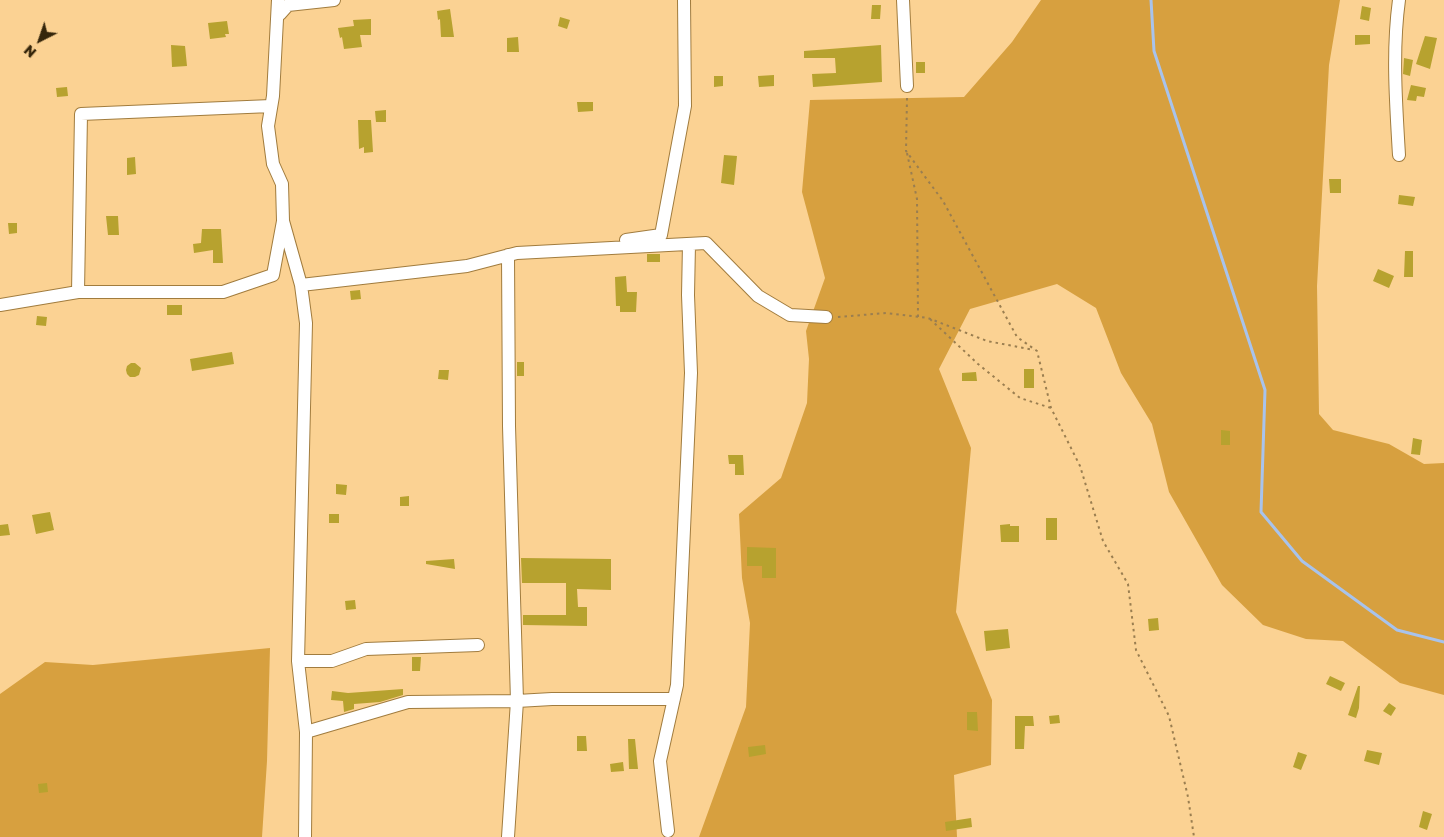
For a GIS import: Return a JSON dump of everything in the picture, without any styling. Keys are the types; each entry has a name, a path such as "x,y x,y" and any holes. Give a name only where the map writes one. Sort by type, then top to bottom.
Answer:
{"street":[{"path":"0,305 78,292 223,292 273,275 283,221 282,184 274,164 268,126 274,87 278,0"},
{"path":"280,14 288,5 334,0"},
{"path":"484,264 661,234 685,106 684,0"},
{"path":"903,0 908,86"},
{"path":"1399,0 1396,18 1396,94 1399,155"},
{"path":"78,292 82,114 271,106"},
{"path":"283,221 301,285 306,323 298,661 306,732 305,837"},
{"path":"301,285 467,266 517,253 706,243 758,296 790,315 826,317"},
{"path":"668,831 660,761 677,685 691,372 688,296 689,244"},
{"path":"508,255 509,426 517,701 508,837"},
{"path":"298,661 332,661 366,649 478,646"},
{"path":"306,732 408,702 674,699"}],"path":[{"path":"908,86 906,151 917,199 918,316"},
{"path":"906,151 943,201 1017,337 1037,351 1051,408 1080,466 1103,541 1128,584 1136,650 1169,716 1188,797 1194,837"},
{"path":"826,317 886,313 918,316 928,318 987,341 1037,351"},
{"path":"928,318 978,364 1020,398 1051,408"}],"shaded area":[{"path":"1041,0 1340,0 1329,65 1317,286 1319,414 1333,430 1389,444 1424,464 1444,463 1444,695 1400,683 1343,641 1306,639 1263,625 1222,585 1169,492 1152,424 1121,373 1096,308 1057,284 970,309 939,369 971,448 956,612 992,700 991,765 954,775 957,837 699,837 746,707 750,623 742,578 739,514 781,478 807,403 809,359 806,331 825,278 802,192 810,100 964,97 1012,42"},
{"path":"270,648 267,761 262,837 0,837 0,694 45,662 93,665"}],"building":[{"path":"872,5 881,5 880,19 871,19"},
{"path":"1362,6 1371,8 1369,21 1360,19"},
{"path":"450,9 454,37 441,37 440,19 438,20 437,11"},
{"path":"560,17 570,20 567,29 558,26"},
{"path":"371,19 371,35 360,35 362,47 344,49 338,28 354,26 353,20"},
{"path":"227,21 229,34 225,34 226,37 210,39 208,23"},
{"path":"1355,35 1370,35 1370,44 1355,45"},
{"path":"1425,36 1437,38 1430,69 1416,64"},
{"path":"518,37 519,52 507,52 507,38"},
{"path":"171,45 185,46 187,66 172,67"},
{"path":"881,45 882,82 813,87 812,74 836,73 835,58 804,58 804,51"},
{"path":"1404,58 1413,60 1410,76 1403,74"},
{"path":"916,62 925,62 925,73 916,73"},
{"path":"774,75 774,86 759,87 758,76"},
{"path":"714,76 723,76 723,86 714,87"},
{"path":"1411,85 1426,88 1424,97 1417,96 1416,101 1407,100"},
{"path":"67,87 68,96 57,97 56,88"},
{"path":"577,102 593,102 593,111 578,112"},
{"path":"386,110 386,122 376,122 375,111"},
{"path":"358,120 371,120 373,152 364,153 364,147 359,149"},
{"path":"724,155 737,156 734,185 721,183"},
{"path":"135,157 136,174 127,175 127,158"},
{"path":"1329,179 1341,179 1341,193 1330,193"},
{"path":"1399,195 1415,197 1413,206 1398,204"},
{"path":"106,216 118,216 119,235 108,235"},
{"path":"8,223 17,223 17,233 9,234"},
{"path":"202,229 221,229 223,263 213,263 213,250 194,253 193,244 201,243"},
{"path":"1405,251 1413,251 1413,277 1404,277"},
{"path":"647,254 660,254 660,262 647,262"},
{"path":"1378,269 1394,276 1389,288 1373,281"},
{"path":"626,276 627,292 637,292 636,312 620,312 620,306 616,306 615,277"},
{"path":"360,290 361,299 351,300 350,291"},
{"path":"167,305 182,305 182,315 167,315"},
{"path":"37,316 47,317 46,326 36,325"},
{"path":"232,352 234,364 192,371 190,359"},
{"path":"517,362 524,362 524,376 517,376"},
{"path":"135,363 141,368 139,375 135,377 130,377 127,374 127,366"},
{"path":"1024,369 1034,369 1034,388 1024,388"},
{"path":"439,370 449,370 448,380 438,379"},
{"path":"976,372 977,381 962,381 962,373"},
{"path":"1221,430 1230,431 1230,445 1221,445"},
{"path":"1413,438 1422,440 1420,455 1411,454"},
{"path":"728,455 743,455 744,475 735,475 735,464 729,464"},
{"path":"336,484 347,485 346,495 336,494"},
{"path":"409,496 409,506 400,506 400,497"},
{"path":"50,512 54,530 36,534 32,515"},
{"path":"329,514 339,514 339,523 329,523"},
{"path":"1046,518 1057,518 1057,540 1046,540"},
{"path":"8,524 10,535 0,536 0,525"},
{"path":"1010,524 1010,526 1019,526 1019,542 1001,542 1000,525"},
{"path":"747,547 776,548 776,578 762,578 762,566 747,566"},
{"path":"521,558 611,559 611,590 577,589 578,607 587,607 587,626 523,625 523,615 566,615 566,583 522,583"},
{"path":"454,559 455,569 426,564 426,561"},
{"path":"355,600 356,609 346,610 345,601"},
{"path":"1158,618 1159,630 1149,631 1148,619"},
{"path":"1008,629 1010,648 986,651 984,631"},
{"path":"412,657 421,657 420,671 412,671"},
{"path":"1330,676 1345,683 1341,691 1326,684"},
{"path":"1358,686 1360,686 1359,708 1356,718 1348,715"},
{"path":"403,689 403,695 380,702 354,704 354,709 344,712 343,701 331,700 332,691 348,693"},
{"path":"1389,703 1396,708 1391,716 1383,711"},
{"path":"967,712 977,712 978,731 967,730"},
{"path":"1059,715 1060,723 1050,724 1049,716"},
{"path":"1015,716 1033,716 1034,726 1025,726 1024,749 1015,749"},
{"path":"577,736 586,736 587,751 577,751"},
{"path":"628,739 635,739 638,769 629,769"},
{"path":"765,745 766,754 749,757 748,747"},
{"path":"1367,750 1382,753 1379,765 1364,761"},
{"path":"1298,752 1307,755 1301,770 1293,767"},
{"path":"623,762 624,771 611,772 610,764"},
{"path":"47,783 48,792 39,793 38,784"},
{"path":"1423,811 1432,814 1427,830 1419,827"},
{"path":"971,818 972,827 946,831 945,822"}],"waterway":[{"path":"1151,0 1154,51 1265,390 1261,512 1302,561 1397,630 1444,642"}]}
